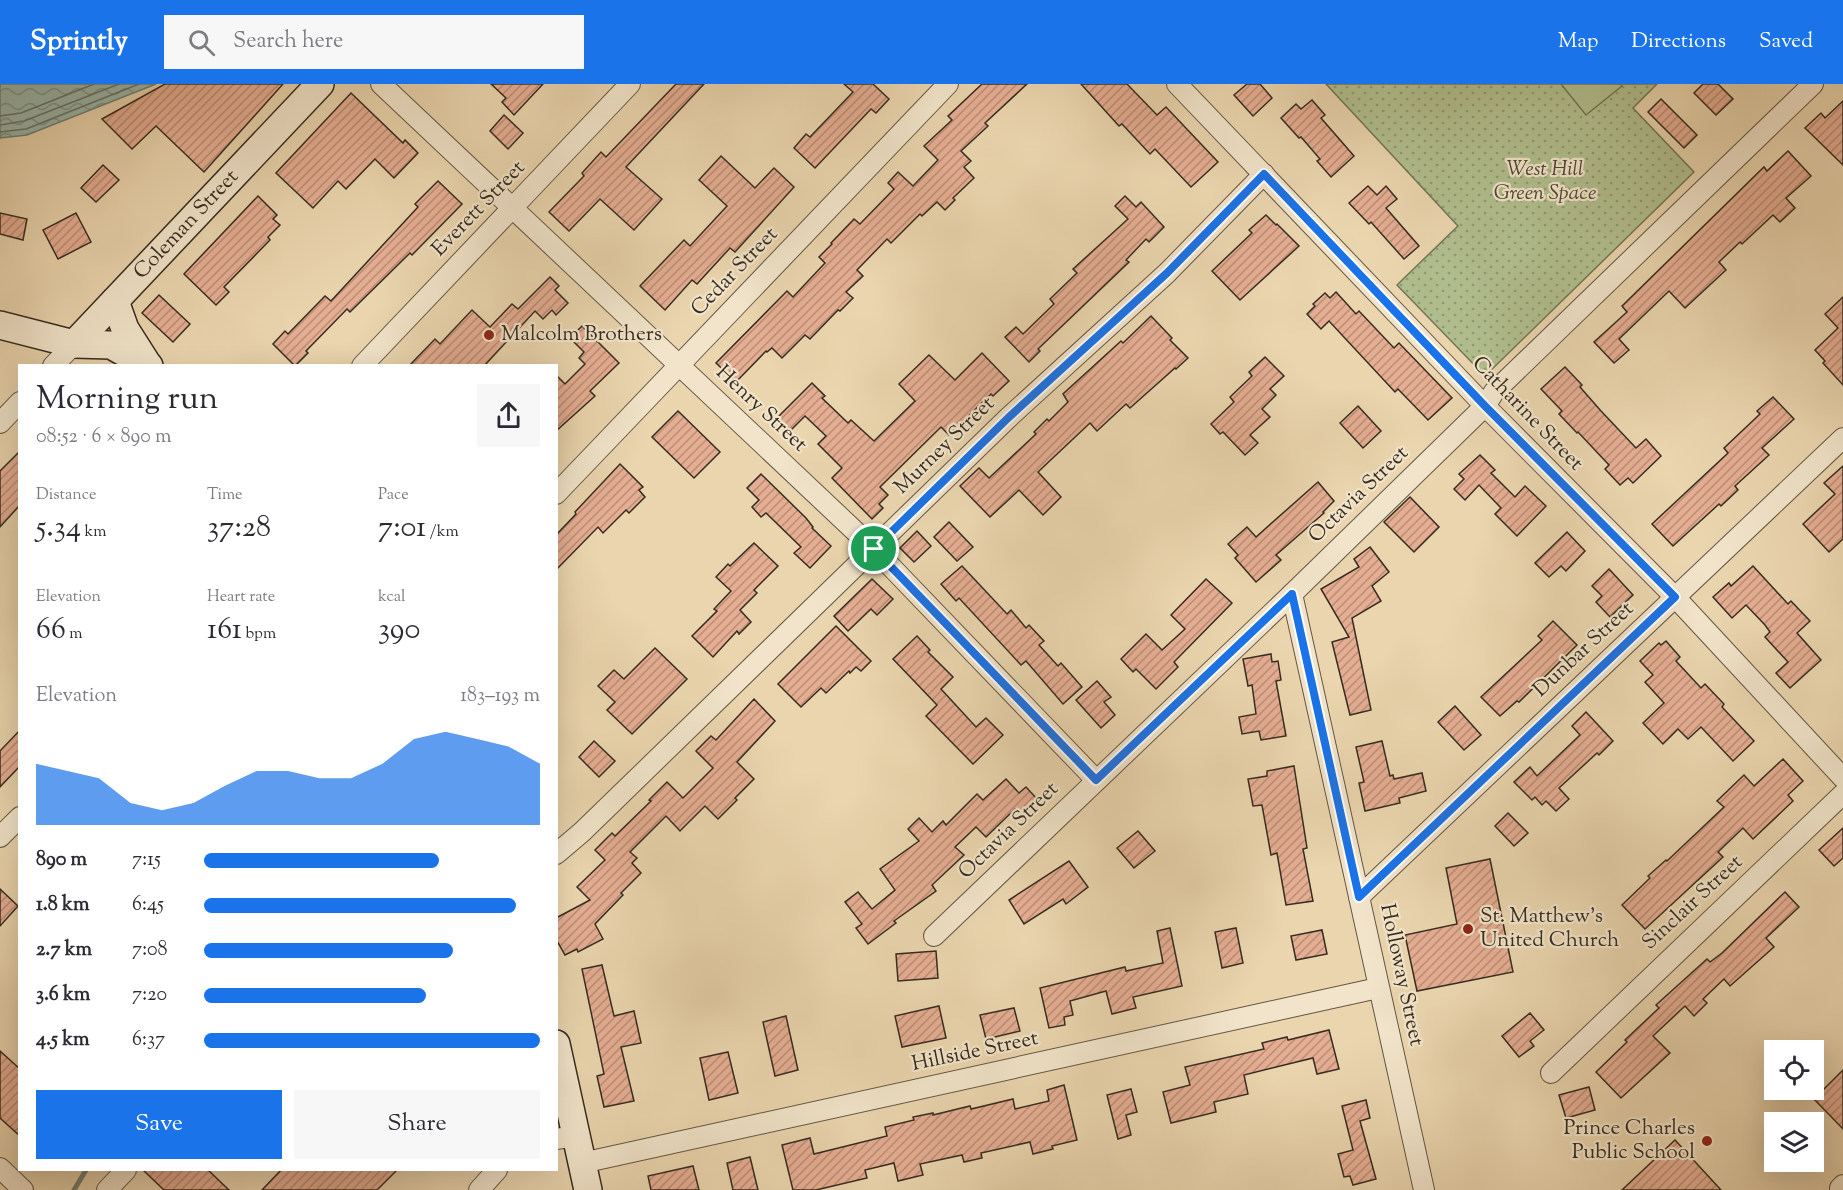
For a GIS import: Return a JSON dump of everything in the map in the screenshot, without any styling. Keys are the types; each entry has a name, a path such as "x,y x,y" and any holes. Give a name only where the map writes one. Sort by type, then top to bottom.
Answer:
{"main road":[{"name":"Coleman Street","path":"74,344 320,84"},
{"path":"115,301 125,329 148,364"},
{"path":"0,325 74,344 111,345 145,364"},
{"path":"74,344 99,364"},
{"path":"558,1062 565,1125 582,1163 588,1190"}],"street":[{"name":"Henry Street","path":"381,84 874,549 1096,780"},
{"name":"Everett Street","path":"364,364 630,84"},
{"name":"Cedar Street","path":"558,492 948,84"},
{"name":"Catharine Street","path":"1177,84 1485,406 1675,597 1843,778"},
{"name":"Octavia Street","path":"934,936 1292,594 1485,406 1502,384 1813,84"},
{"name":"Murney Street","path":"558,852 582,832 1008,418 1167,273 1264,174"},
{"name":"Coleman Street","path":"55,364 74,344"},
{"path":"0,423 18,404"},
{"name":"Dunbar Street","path":"1359,897 1843,438"},
{"name":"Holloway Street","path":"1292,594 1424,1190"},
{"name":"Sinclair Street","path":"1551,1073 1843,794"},
{"path":"0,837 18,819"},
{"name":"Hillside Street","path":"582,1163 1378,988"},
{"path":"0,1168 23,1190"},
{"path":"107,1190 125,1171"},
{"path":"479,1190 495,1171"}],"green space":[{"name":"West Hill Green Space","path":"1326,84 1657,84 1633,108 1694,172 1485,376 1397,285 1458,226"},
{"path":"1561,84 1620,84 1622,86 1586,115"}],"water":[{"path":"0,84 156,84 27,135 0,138"}],"building":[{"path":"165,84 283,84 204,172 156,126 132,149 102,119"},
{"path":"491,84 543,84 514,115 502,102 506,98"},
{"path":"676,84 704,84 626,167 662,199 634,230 600,199 569,231 549,212 584,176 582,173 601,152 606,157"},
{"path":"844,84 873,84 889,99 876,113 871,109 815,168 794,148 806,134 810,137 853,92"},
{"path":"982,84 1027,84 985,123 988,126 961,151 971,161 964,167 974,178 953,198 955,200 945,210 937,202 922,216 920,214 891,243 887,239 857,270 863,276 846,292 853,298 810,339 805,335 782,358 772,348 766,351 736,382 716,363 787,291 793,297 825,263 819,257 831,243 854,219 860,224 894,189 888,183 898,172 913,186 938,160 924,146 952,120 948,116"},
{"path":"1081,84 1127,84 1157,115 1166,107 1218,162 1191,187 1155,149 1150,154 1122,124 1119,126"},
{"path":"1247,84 1260,84 1272,98 1253,116 1234,95"},
{"path":"1703,84 1718,84 1733,99 1716,115 1694,93"},
{"path":"351,93 403,143 405,140 418,153 394,178 375,159 346,189 338,181 313,208 276,173"},
{"path":"1661,99 1697,135 1684,148 1648,112"},
{"path":"1312,100 1325,115 1321,118 1354,156 1331,177 1317,161 1320,159 1281,118 1296,104 1301,109"},
{"path":"1843,101 1843,165 1805,128 1821,113 1825,118"},
{"path":"504,115 523,133 508,149 490,131"},
{"path":"1788,151 1811,176 1786,198 1795,208 1780,222 1773,215 1742,244 1740,242 1719,262 1726,270 1685,308 1669,291 1619,339 1629,350 1614,363 1594,342 1627,312 1622,306 1764,167 1767,171"},
{"path":"721,156 755,188 774,168 794,187 735,252 730,248 697,284 692,280 665,310 640,286 684,240 690,246 727,206 699,180"},
{"path":"103,165 119,180 96,202 81,188"},
{"path":"438,181 462,204 412,255 410,253 350,312 347,309 306,351 308,353 297,364 293,364 273,344 285,331 288,334 325,296 331,301 418,207 415,204"},
{"path":"1368,186 1377,195 1386,186 1397,199 1386,208 1419,246 1404,259 1371,222 1369,224 1349,203"},
{"path":"258,196 277,215 273,219 280,225 268,237 270,240 224,287 229,292 216,305 184,274"},
{"path":"1125,196 1136,207 1141,202 1164,227 1149,242 1146,239 1126,260 1129,262 1038,349 1040,351 1029,362 1005,337 1016,327 1023,334 1054,304 1050,299 1077,273 1073,269 1128,219 1115,206"},
{"path":"0,213 27,219 23,240 0,234"},
{"path":"76,213 91,242 58,259 43,230"},
{"path":"1266,215 1299,246 1240,300 1212,271 1252,233 1249,230"},
{"path":"550,277 559,286 555,290 568,303 556,315 552,310 543,319 535,311 486,364 411,364 435,339 440,344 472,310 490,327 512,304 518,309"},
{"path":"1336,292 1356,314 1359,311 1394,348 1399,343 1452,398 1428,420 1398,389 1395,392 1329,321 1321,329 1307,314 1315,306 1313,304 1325,293 1330,298"},
{"path":"159,295 190,324 173,342 142,313"},
{"path":"1843,297 1843,385 1823,363 1825,361 1815,350 1838,328 1825,314"},
{"path":"1151,316 1188,358 1130,408 1126,404 1097,431 1090,423 1038,472 1061,497 1043,515 1019,490 990,517 960,486 979,468 989,478 1036,434 1034,432 1047,419 1049,421 1068,402 1063,394"},
{"path":"582,326 619,363 590,391 595,396 558,429 558,377 565,384 585,364 579,358 584,352 570,338"},
{"path":"982,353 1009,381 993,396 991,394 949,435 941,427 880,487 888,495 879,504 883,508 872,519 832,478 842,468 818,444 826,436 805,416 789,432 776,419 812,383 825,396 822,398 848,423 851,420 874,441 915,401 899,384 929,355 955,380"},
{"path":"1265,357 1284,376 1270,389 1276,395 1262,409 1270,417 1250,435 1258,443 1245,455 1223,432 1220,434 1211,424 1234,402 1230,397 1252,376 1249,372"},
{"path":"1565,367 1601,411 1636,448 1646,439 1661,456 1633,483 1628,478 1620,485 1605,469 1609,465 1559,414 1562,411 1541,389"},
{"path":"1773,397 1794,419 1762,448 1769,455 1735,486 1738,490 1673,546 1652,524 1728,453 1724,448 1760,414 1757,411"},
{"path":"1358,406 1381,431 1363,448 1340,423"},
{"path":"678,411 720,452 694,478 652,437"},
{"path":"18,453 18,507 0,527 0,471"},
{"path":"1480,455 1495,470 1491,473 1515,497 1525,486 1546,506 1517,536 1495,514 1501,508 1479,485 1465,500 1454,489 1464,479 1459,474"},
{"path":"620,464 643,487 639,490 645,497 629,513 626,510 603,533 598,527 558,568 558,533 576,514 575,512"},
{"path":"1843,466 1843,539 1829,552 1803,524 1835,494 1824,483"},
{"path":"761,474 831,546 810,568 794,553 801,547 766,513 761,517 752,507 759,500 747,488"},
{"path":"1318,482 1334,501 1324,513 1276,555 1281,560 1256,582 1235,558 1238,555 1228,544 1247,527 1256,537"},
{"path":"1410,497 1439,527 1414,552 1384,522"},
{"path":"949,522 973,547 957,561 934,537"},
{"path":"917,531 931,546 914,562 900,548"},
{"path":"1567,532 1585,551 1566,571 1561,566 1549,577 1535,563"},
{"path":"754,543 778,566 754,590 757,593 740,610 751,622 739,634 737,631 713,657 692,636 717,611 714,609 731,591 716,577"},
{"path":"1370,547 1389,572 1372,586 1381,601 1352,618 1371,710 1350,715 1332,642 1349,637 1321,589 1359,567 1354,559"},
{"path":"962,566 1007,614 1011,610 1026,628 1029,625 1044,641 1039,645 1058,666 1061,663 1082,687 1063,704 1026,661 1021,665 959,598 956,601 941,584"},
{"path":"1753,566 1788,604 1791,601 1810,621 1797,633 1821,660 1790,688 1776,673 1788,662 1765,637 1770,632 1765,625 1746,605 1732,618 1713,597 1729,583 1731,586"},
{"path":"1609,569 1633,595 1610,617 1596,602 1602,596 1592,586"},
{"path":"872,579 893,599 877,615 871,609 848,631 834,616"},
{"path":"1206,579 1232,603 1174,662 1178,667 1156,689 1136,669 1133,672 1121,659 1146,634 1162,650 1185,629 1171,615"},
{"path":"1553,621 1577,645 1519,702 1517,701 1500,716 1481,697 1542,640 1538,636"},
{"path":"836,626 871,661 861,671 856,667 850,673 849,671 826,693 821,688 801,707 778,684"},
{"path":"917,636 930,650 928,652 953,677 941,689 976,727 986,718 1003,735 973,764 926,716 937,705 893,659"},
{"path":"1666,641 1680,657 1676,661 1701,688 1705,684 1724,704 1722,707 1754,741 1733,761 1701,727 1688,739 1678,729 1663,744 1643,723 1664,703 1645,682 1653,675 1640,661 1659,643 1661,645"},
{"path":"655,648 687,679 632,734 607,710 615,702 598,686 614,670 624,679"},
{"path":"1271,654 1272,662 1278,661 1281,680 1276,681 1286,736 1261,740 1259,731 1242,734 1239,717 1256,714 1252,685 1248,686 1243,659"},
{"path":"1097,681 1111,697 1104,702 1115,715 1101,728 1076,700"},
{"path":"754,699 775,721 737,762 754,779 735,798 737,800 718,819 705,806 680,831 666,816 630,852 637,858 632,863 641,873 595,924 603,939 578,952 577,949 565,955 558,943 558,917 590,900 577,887 605,860 595,850 612,833 615,836 667,782 683,798 713,768 696,751 711,736 716,740"},
{"path":"1455,706 1481,735 1464,750 1438,722"},
{"path":"1586,712 1613,741 1559,788 1569,799 1556,811 1546,801 1542,805 1535,797 1532,800 1514,782 1530,767 1537,776 1580,735 1572,726"},
{"path":"18,732 18,768 0,787 0,751"},
{"path":"594,741 615,761 599,777 579,757"},
{"path":"1382,741 1390,776 1393,775 1394,779 1422,773 1426,791 1399,798 1400,803 1365,811 1359,783 1364,782 1356,747"},
{"path":"1783,759 1803,781 1788,795 1793,801 1753,839 1743,828 1718,852 1723,857 1645,929 1622,905 1650,878 1648,876 1724,807 1717,801 1744,775 1754,786"},
{"path":"1294,766 1307,848 1303,849 1313,901 1286,905 1277,853 1271,855 1262,805 1253,806 1248,779 1267,776 1267,771"},
{"path":"1006,779 1019,793 1026,787 1038,800 1021,816 1015,809 986,837 976,827 955,847 964,855 932,885 936,891 894,921 896,923 868,944 856,928 862,924 845,902 858,892 872,909 895,890 880,869 919,841 908,829 919,818 932,832 943,821 946,825 977,794 983,800"},
{"path":"1508,813 1528,833 1514,846 1495,826"},
{"path":"1843,828 1843,858 1834,866 1819,850"},
{"path":"1138,831 1155,851 1134,868 1117,848"},
{"name":"St. Matthew's United Church","path":"1490,859 1513,972 1417,991 1405,935 1457,924 1446,868"},
{"path":"1069,861 1088,887 1066,904 1063,899 1024,924 1009,900"},
{"path":"0,889 18,906 0,926"},
{"path":"1785,892 1799,907 1766,938 1774,947 1730,986 1724,979 1703,999 1707,1003 1694,1016 1685,1006 1653,1036 1670,1053 1621,1098 1596,1072 1659,1008 1656,1005 1707,959 1710,962 1722,953"},
{"path":"1170,928 1182,986 1133,997 1136,1008 1112,1014 1106,991 1070,1001 1073,1015 1064,1017 1065,1025 1049,1028 1040,988 1125,967 1126,971 1163,963 1157,931"},
{"path":"1236,928 1243,963 1222,968 1215,932"},
{"path":"1322,930 1327,954 1296,960 1291,936"},
{"path":"936,951 938,978 898,981 896,954"},
{"path":"602,965 614,1016 634,1011 641,1043 621,1047 634,1101 604,1107 597,1076 604,1074 582,969"},
{"path":"939,1006 946,1038 902,1047 895,1016"},
{"path":"1014,1008 1020,1031 986,1039 980,1015"},
{"path":"1530,1013 1544,1030 1530,1041 1534,1046 1519,1057 1502,1036"},
{"path":"786,1016 798,1070 775,1076 763,1022"},
{"path":"1329,1030 1339,1069 1317,1074 1313,1058 1244,1075 1248,1094 1214,1102 1216,1112 1171,1123 1163,1092 1190,1085 1185,1067 1264,1049 1262,1043 1287,1037 1288,1040"},
{"path":"0,1051 18,1067 18,1134 0,1118"},
{"path":"728,1052 738,1093 709,1100 700,1058"},
{"path":"1843,1070 1843,1129 1815,1100 1824,1100 1824,1089"},
{"path":"1064,1085 1077,1140 1052,1146 1053,1149 1033,1154 1030,1142 981,1153 982,1158 964,1162 962,1155 920,1164 923,1175 898,1181 894,1163 865,1170 867,1178 816,1190 793,1190 782,1145 810,1138 814,1154 887,1136 885,1127 914,1120 913,1117 933,1113 933,1115 970,1106 971,1109 1013,1099 1015,1109 1049,1101 1047,1090"},
{"path":"1589,1087 1595,1110 1566,1118 1559,1095"},
{"path":"1131,1089 1137,1112 1126,1115 1131,1135 1118,1139 1107,1095"},
{"path":"1366,1100 1370,1118 1360,1121 1376,1179 1353,1185 1350,1176 1344,1177 1338,1154 1353,1150 1342,1106"},
{"path":"1675,1140 1721,1190 1622,1190"},
{"path":"750,1157 758,1190 733,1190 727,1163"},
{"path":"693,1166 699,1190 651,1190 648,1176"},
{"path":"144,1171 209,1171 229,1190 164,1190"},
{"path":"280,1171 396,1171 377,1190 262,1190"}],"waterway":[{"path":"74,1190 85,1171"}],"place":[{"name":"Malcolm Brothers","path":"489,335"},
{"name":"St. Matthew's United Church","path":"1468,929"},
{"name":"Prince Charles Public School","path":"1707,1141"}],"route":[{"path":"1264,174 1485,406 1675,597 1359,897 1292,594 1096,780 874,549 1008,418 1167,273 1264,174"}]}
